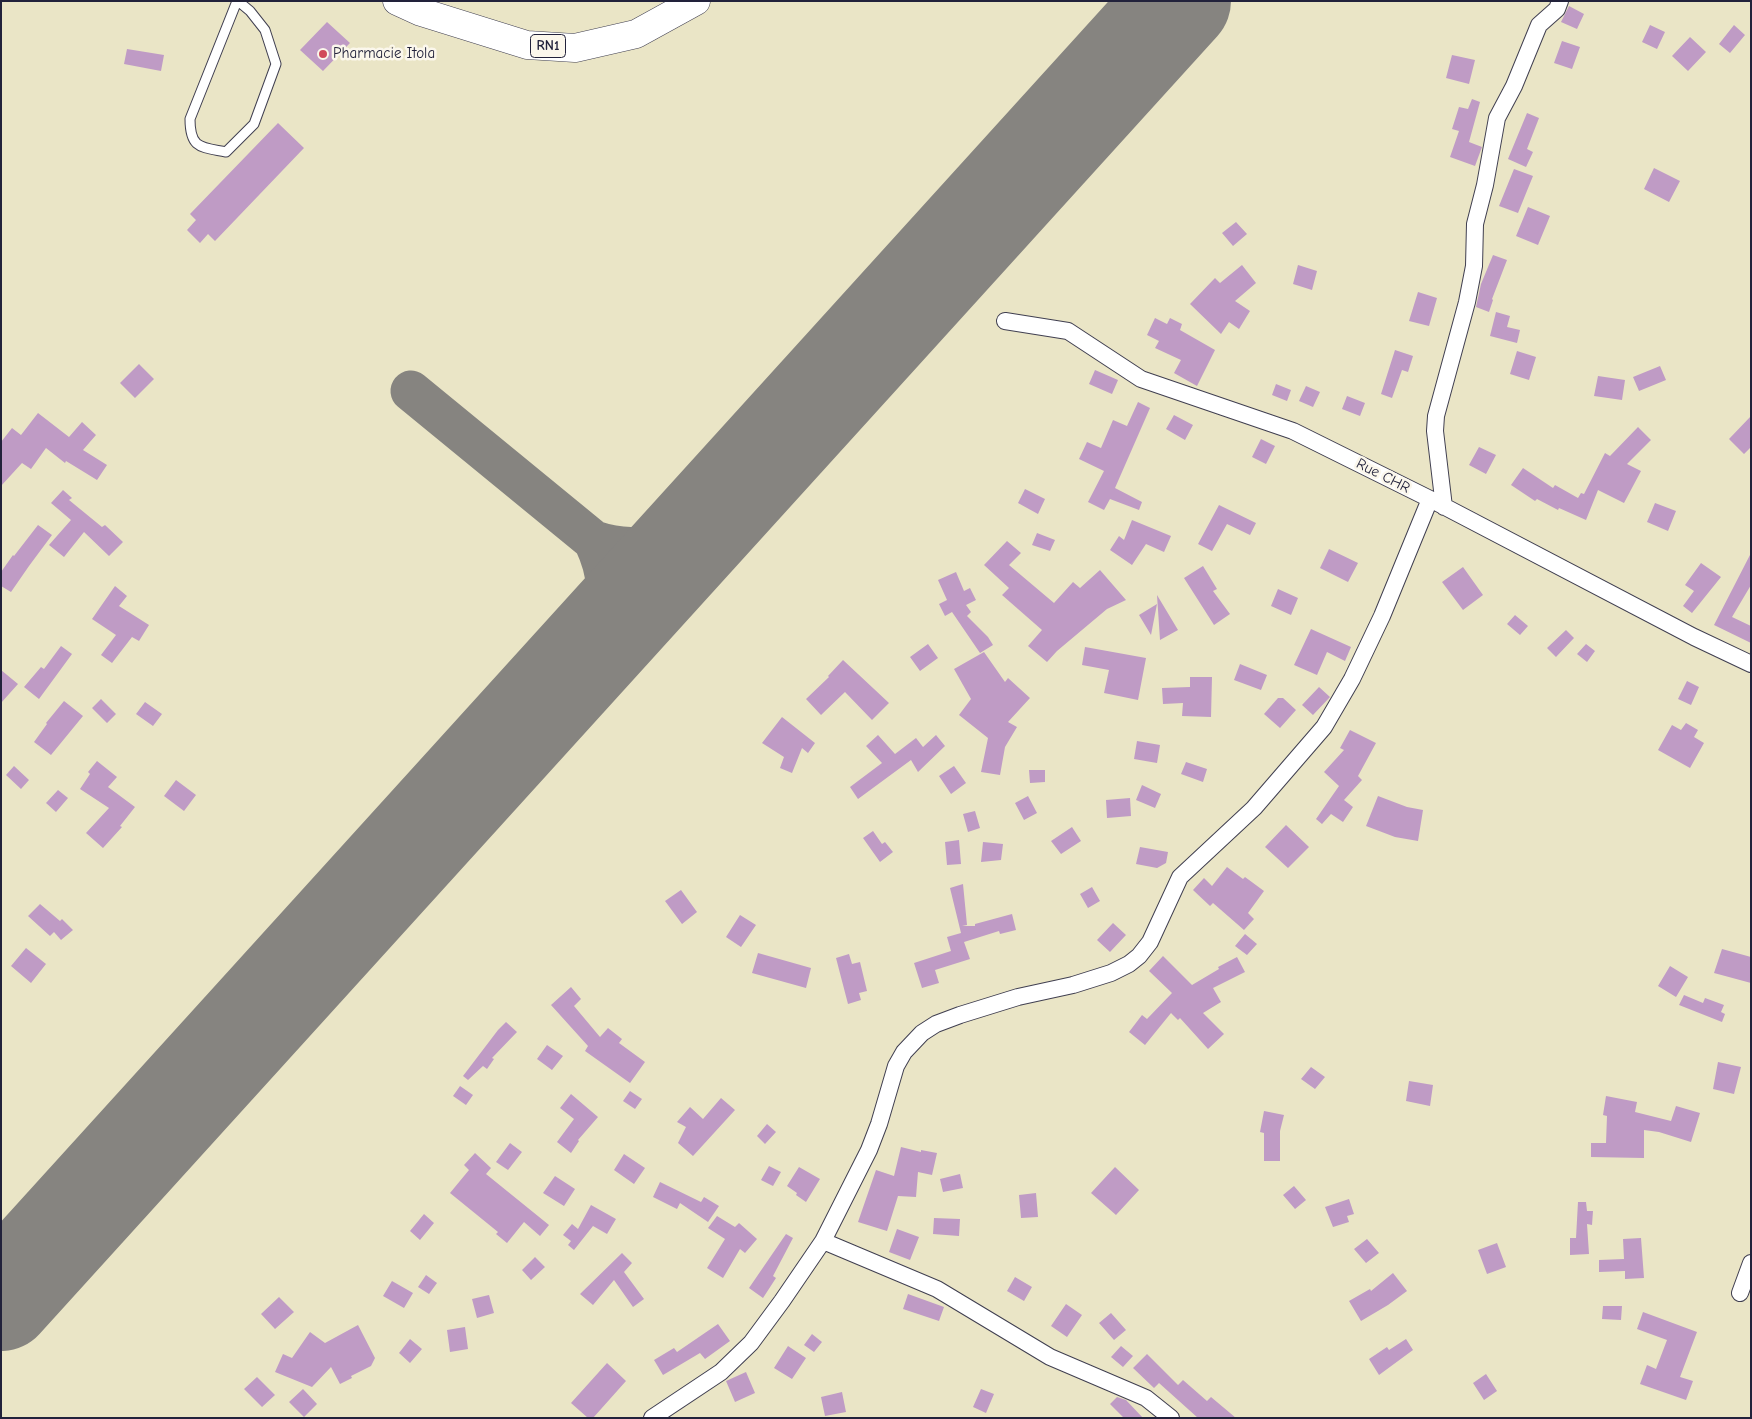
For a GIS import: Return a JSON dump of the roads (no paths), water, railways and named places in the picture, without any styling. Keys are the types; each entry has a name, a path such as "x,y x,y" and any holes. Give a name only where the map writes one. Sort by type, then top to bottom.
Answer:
{"highway":[{"name":"RN1","path":"397,1 421,12 527,45 575,48 636,34 696,1"}],"street":[{"path":"652,1418 721,1372 752,1343 782,1301 823,1241 869,1150 879,1124 896,1066 904,1052 922,1033 936,1024 960,1015 1018,997 1073,985 1111,973 1130,964 1150,942 1180,876 1254,808 1324,727 1352,679 1437,503 1436,416 1467,302 1474,266 1475,224 1485,185 1497,118 1514,86 1539,25 1557,9 1560,1"},
{"name":"Rue CHR","path":"1006,322 1068,331 1141,380 1293,431 1437,503 1694,638 1751,664"},
{"path":"823,1241 937,1289 1050,1357 1146,1398 1172,1418"},
{"path":"1740,1294 1751,1263"}],"lane":[{"path":"238,1 250,11 265,30 276,64 254,124 226,152 199,146 190,134 190,119 238,1"}],"place":[{"name":"Pharmacie Itola","path":"323,54"}]}
